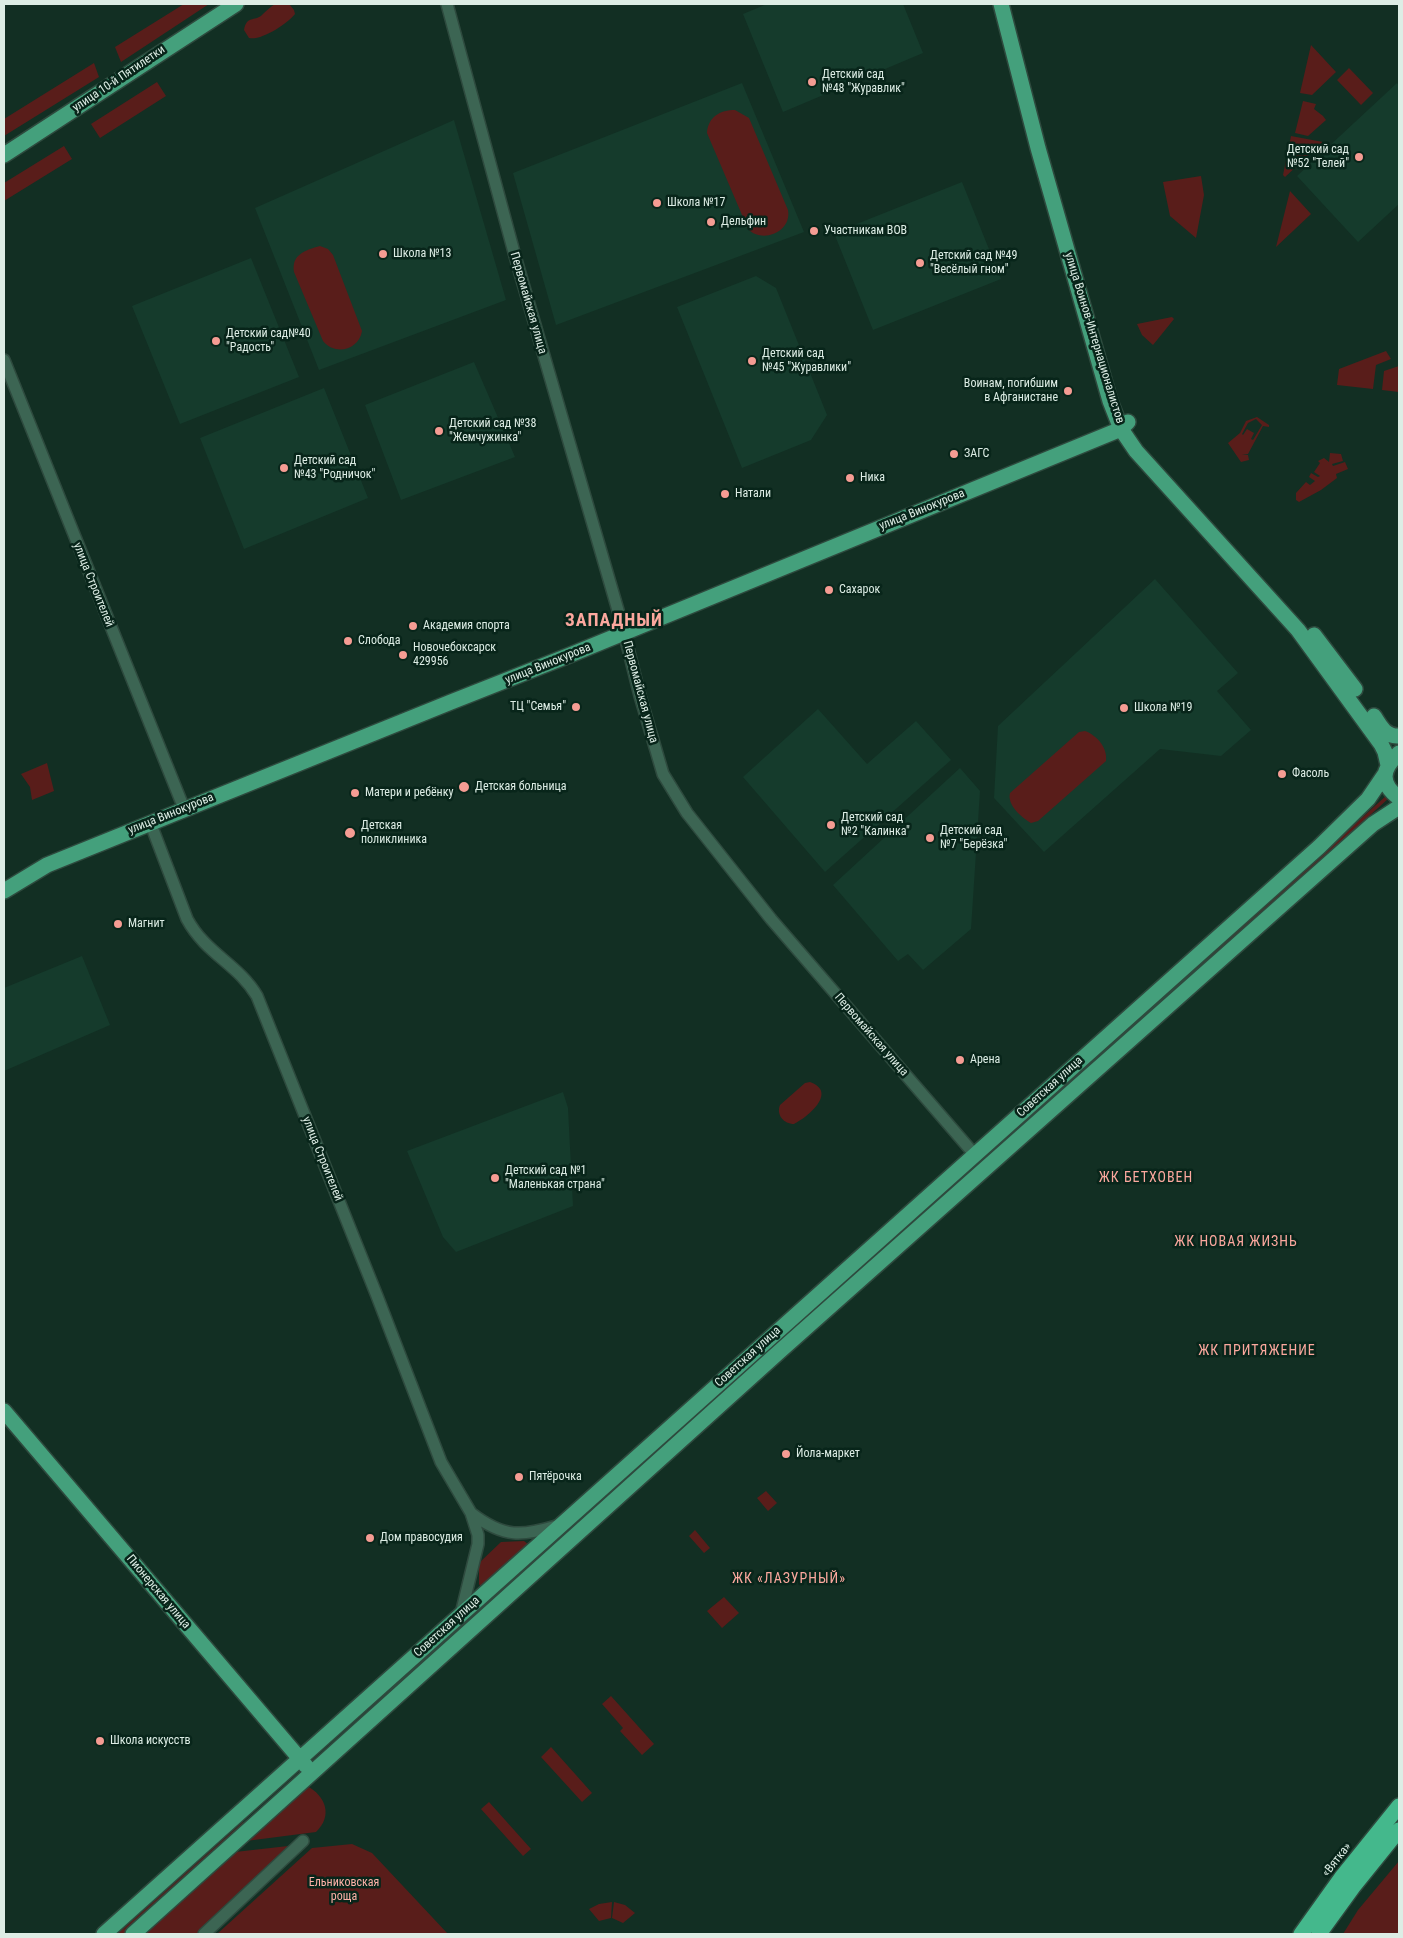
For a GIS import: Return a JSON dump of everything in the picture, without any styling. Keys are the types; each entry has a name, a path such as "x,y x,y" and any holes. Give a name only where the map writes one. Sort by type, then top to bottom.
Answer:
{"highway":[{"name":"«Вятка»","path":"1301,1934 1341,1878 1399,1806"},
{"path":"1320,1934 1353,1888 1399,1830"},
{"path":"1341,1878 1353,1888"}],"main road":[{"name":"улица 10-й Пятилетки","path":"4,155 236,4"},
{"name":"улица Воинов-Интернационалистов","path":"1001,4 1122,424 1252,572 1308,643 1381,744 1385,752 1385,781 1389,789 1399,798"},
{"name":"улица Воинов-Интернационалистов","path":"1008,4 1048,165"},
{"name":"улица Винокурова","path":"4,891 47,865 148,819 623,628 1122,424"},
{"name":"улица Воинов-Интернационалистов","path":"1252,572 1302,620 1329,653 1381,727 1390,735 1399,736"},
{"name":"Советская улица","path":"104,1934 1360,809 1376,788 1386,769 1399,753"},
{"name":"Советская улица","path":"133,1934 780,1351 1373,824 1399,806"},
{"name":"улица Винокурова","path":"4,880 58,850 148,819"},
{"path":"1164,985 1176,999"},
{"name":"Первомайская улица","path":"975,1155 986,1168"},
{"path":"769,1338 780,1351"},
{"name":"Пионерская улица","path":"4,1411 312,1773"},
{"path":"380,1687 392,1701"}],"street":[{"name":"Первомайская улица","path":"447,7 512,248 623,628 640,696 663,774 687,813 773,920 975,1155"},
{"name":"улица Строителей","path":"4,360 182,805"},
{"name":"улица Строителей","path":"148,819 187,919 194,932 204,944 250,984 257,996 441,1462 471,1513 478,1535 478,1544 461,1614"},
{"name":"улица Строителей","path":"471,1513 488,1526 515,1534 561,1525"},
{"path":"204,1934 303,1841"}],"shaded area":[{"name":"Детский сад №48 \"Журавлик\"","path":"767,4 903,4 923,53 783,112 743,14"},
{"name":"Школа №17","path":"742,83 804,232 556,325 513,173"},
{"name":"Детский сад №52 \"Телей\"","path":"1397,83 1399,86 1399,204 1358,242 1297,176"},
{"name":"Школа №13","path":"454,120 506,300 319,370 255,208"},
{"name":"Детский сад №49 \"Весёлый гном\"","path":"962,182 1001,279 873,330 834,233"},
{"name":"Детский сад№40 \"Радость\"","path":"251,258 299,377 180,424 132,306"},
{"name":"Детский сад №45 \"Журавлики\"","path":"756,276 776,288 827,415 811,440 742,468 677,307"},
{"name":"Детский сад №38 \"Жемчужинка\"","path":"474,362 515,457 401,500 365,405"},
{"name":"Детский сад №43 \"Родничок\"","path":"324,388 368,498 244,549 200,438"},
{"name":"Школа №19","path":"1155,579 1238,673 1217,691 1251,730 1221,756 1160,749 1044,852 994,798 998,726"},
{"name":"Детский сад №2 \"Калинка\"","path":"818,709 867,764 916,721 951,760 825,872 743,777"},
{"name":"Детский сад №7 \"Берёзка\"","path":"960,768 980,791 971,929 923,970 908,954 898,961 833,885"},
{"path":"82,956 110,1025 4,1071 4,988"},
{"name":"Детский сад №1 \"Маленькая страна\"","path":"563,1092 568,1108 573,1206 456,1252 443,1237 407,1151"}],"green space":[{"path":"184,4 209,4 121,62 115,47"},
{"path":"275,4 289,4 295,14 274,31 260,37 249,38 244,30 247,22 259,17"},
{"path":"1311,45 1336,72 1312,95 1300,93"},
{"path":"94,63 99,77 4,136 4,119"},
{"path":"1349,68 1373,93 1361,105 1337,80"},
{"path":"157,82 166,96 100,138 91,124"},
{"path":"1303,101 1316,104 1314,109 1326,120 1308,136 1295,133"},
{"path":"735,110 749,118 788,210 788,218 785,224 781,230 775,233 761,235 748,229 707,133 712,119 716,115 724,111"},
{"path":"1291,136 1323,142 1285,177 1283,175"},
{"path":"64,146 72,159 4,201 4,183"},
{"path":"1201,176 1204,195 1196,238 1170,216 1163,182"},
{"path":"1290,191 1311,214 1276,247"},
{"path":"320,246 328,249 333,255 362,331 356,343 346,349 328,346 323,341 294,272 295,261 300,254"},
{"path":"1172,317 1174,319 1153,345 1142,335 1137,324"},
{"path":"1386,351 1391,359 1376,365 1373,389 1337,385 1339,369"},
{"path":"1399,366 1399,392 1382,390 1384,371"},
{"path":"1257,417 1269,425 1269,427 1263,426 1248,454 1242,455 1248,455 1249,460 1241,462 1228,443 1240,433 1246,421","holes":["1256,419 1262,425 1253,440 1251,439 1254,433 1247,429 1242,434 1248,423"]},
{"path":"1330,453 1341,454 1343,461 1332,464 1333,466 1345,462 1348,469 1336,474 1337,478 1321,490 1299,502 1296,500 1296,493 1306,482 1310,485 1315,481 1309,477 1311,473 1318,477 1320,476 1314,472 1320,463 1318,461 1324,458 1329,462"},
{"path":"1085,731 1093,735 1103,746 1106,761 1038,821 1031,823 1019,814 1013,806 1010,793 1079,732"},
{"path":"47,763 54,791 32,800 30,787 21,774"},
{"path":"1387,795 1389,798 1178,989 1176,986"},
{"path":"1163,997 1166,1000 1005,1143 1002,1140"},
{"path":"810,1082 818,1086 821,1092 818,1104 800,1121 794,1124 784,1121 779,1112 780,1105 805,1083"},
{"path":"947,1190 949,1193 786,1339 784,1336"},
{"path":"769,1348 772,1351 397,1688 395,1685"},
{"path":"766,1491 777,1503 768,1511 757,1498"},
{"path":"695,1530 710,1548 704,1553 689,1536"},
{"path":"524,1541 529,1545 482,1589 479,1584 479,1563 501,1542"},
{"path":"724,1597 739,1613 722,1628 707,1611"},
{"path":"611,1696 654,1744 642,1755 620,1731 623,1728 602,1704"},
{"path":"551,1747 592,1793 582,1802 541,1757"},
{"path":"307,1786 319,1795 325,1807 324,1819 316,1832 246,1841"},
{"path":"489,1802 531,1849 523,1856 481,1809"},
{"path":"243,1822 246,1825 124,1934 117,1934"},
{"name":"Ельниковская роща","path":"352,1844 372,1853 448,1934 217,1934 312,1848"},
{"path":"297,1845 198,1934 145,1934 235,1852"},
{"path":"1399,1861 1399,1934 1343,1934 1358,1910"},
{"path":"612,1902 611,1918 599,1921 589,1909 599,1904"},
{"path":"614,1902 625,1905 635,1913 623,1923 612,1918"}],"place":[{"name":"Детский сад №48 \"Журавлик\"","path":"812,82"},
{"name":"Детский сад №52 \"Телей\"","path":"1359,157"},
{"name":"Школа №17","path":"657,203"},
{"name":"Дельфин","path":"711,222"},
{"name":"Участникам ВОВ","path":"814,231"},
{"name":"Школа №13","path":"383,254"},
{"name":"Детский сад №49 \"Весёлый гном\"","path":"920,263"},
{"name":"Детский сад№40 \"Радость\"","path":"216,341"},
{"name":"Детский сад №45 \"Журавлики\"","path":"752,361"},
{"name":"Воинам, погибшим в Афганистане","path":"1068,391"},
{"name":"Детский сад №38 \"Жемчужинка\"","path":"439,431"},
{"name":"ЗАГС","path":"954,454"},
{"name":"Детский сад №43 \"Родничок\"","path":"284,468"},
{"name":"Ника","path":"850,478"},
{"name":"Натали","path":"725,494"},
{"name":"Сахарок","path":"829,590"},
{"name":"Академия спорта","path":"413,626"},
{"name":"Слобода","path":"348,641"},
{"name":"Новочебоксарск 429956","path":"403,655"},
{"name":"ТЦ \"Семья\"","path":"576,707"},
{"name":"Школа №19","path":"1124,708"},
{"name":"Фасоль","path":"1282,774"},
{"name":"Детская больница","path":"464,787"},
{"name":"Матери и ребёнку","path":"355,793"},
{"name":"Детский сад №2 \"Калинка\"","path":"831,825"},
{"name":"Детская поликлиника","path":"350,833"},
{"name":"Детский сад №7 \"Берёзка\"","path":"930,838"},
{"name":"Магнит","path":"118,924"},
{"name":"Арена","path":"960,1060"},
{"name":"Детский сад №1 \"Маленькая страна\"","path":"495,1178"},
{"name":"Йола-маркет","path":"786,1454"},
{"name":"Пятёрочка","path":"519,1477"},
{"name":"Дом правосудия","path":"370,1538"},
{"name":"Школа искусств","path":"100,1741"}],"district":[{"name":"ЗАПАДНЫЙ","path":"614,621"},
{"name":"ЖК БЕТХОВЕН","path":"1146,1178"},
{"name":"ЖК НОВАЯ ЖИЗНЬ","path":"1236,1242"},
{"name":"ЖК ПРИТЯЖЕНИЕ","path":"1257,1351"},
{"name":"ЖК «ЛАЗУРНЫЙ»","path":"789,1579"}]}
